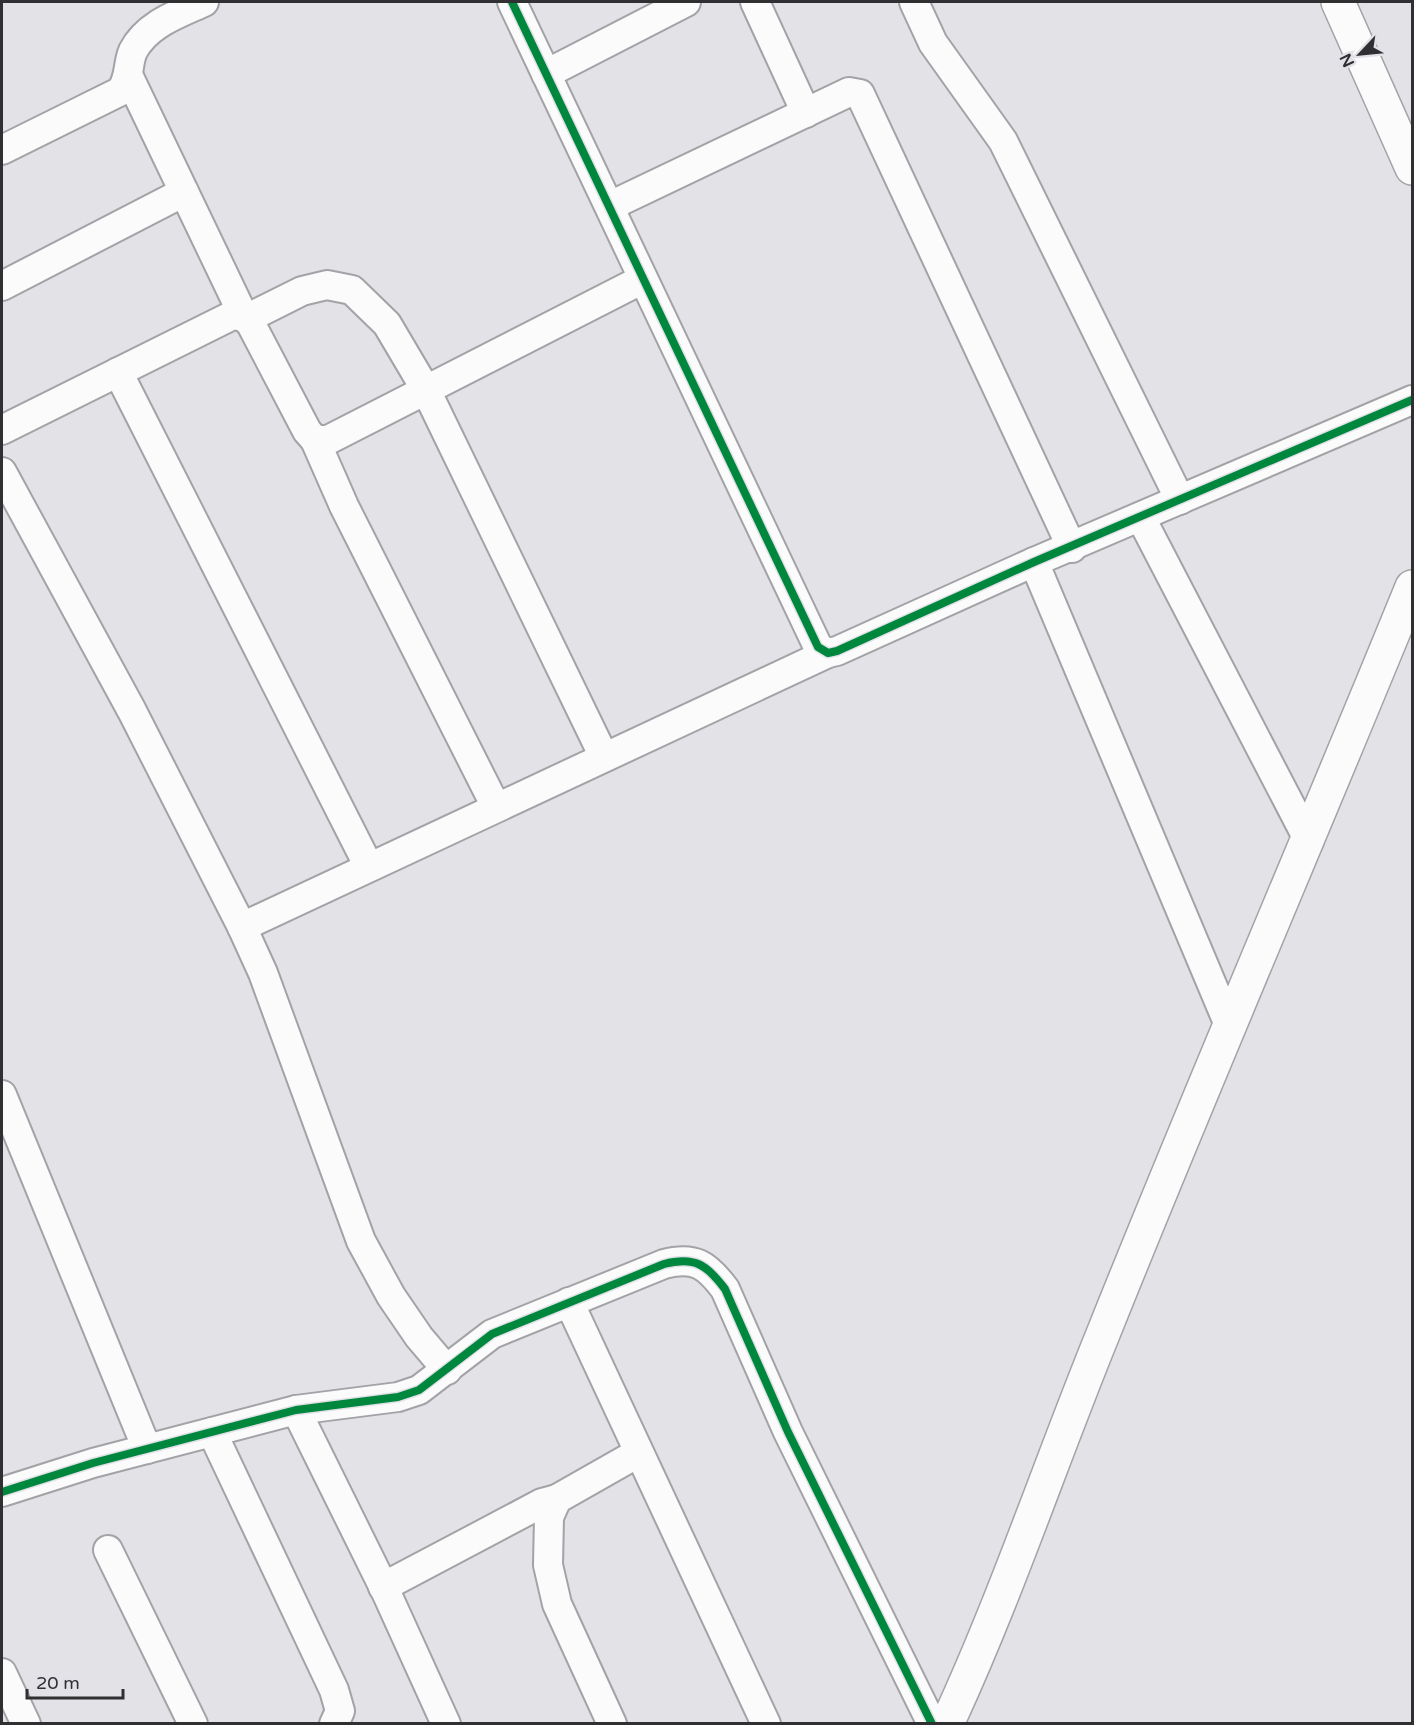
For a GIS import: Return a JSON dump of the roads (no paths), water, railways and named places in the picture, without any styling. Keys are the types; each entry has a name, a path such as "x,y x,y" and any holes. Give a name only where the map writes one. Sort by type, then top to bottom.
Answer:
{"street":[{"path":"2,150 104,101 121,90 129,77 132,54 144,34 204,2"},
{"path":"512,2 818,647 828,653"},
{"path":"546,74 686,2"},
{"path":"755,2 806,113"},
{"path":"914,2 933,43 1003,141 1180,500"},
{"path":"1338,2 1413,168"},
{"path":"129,77 244,317 307,432 315,440 344,506 496,807"},
{"path":"610,206 849,92 857,93 864,99 1072,548"},
{"path":"2,286 184,192"},
{"path":"315,440 328,440 643,279"},
{"path":"2,430 231,316 244,317 302,291 327,285 352,290 387,324 426,390 604,757"},
{"path":"118,372 369,867"},
{"path":"242,927 828,653 1413,400"},
{"path":"2,472 132,711 242,927 263,973 361,1241 391,1296 419,1337 447,1370"},
{"path":"1141,518 1309,841"},
{"path":"1034,562 1229,1025"},
{"path":"947,1724 980,1653 1102,1336 1229,1025 1309,841 1413,587"},
{"path":"2,1095 147,1449"},
{"path":"2,1492 147,1449 296,1410 398,1397 419,1390 492,1334 649,1269 677,1261 700,1263 713,1273 725,1289 788,1432 932,1724"},
{"path":"569,1302 766,1724"},
{"path":"296,1410 383,1587 446,1724"},
{"path":"212,1432 334,1690 340,1711 334,1724"},
{"path":"383,1587 542,1503 557,1499 638,1453"},
{"path":"557,1499 549,1517 548,1565 557,1604 612,1724"},
{"path":"108,1550 193,1724"},
{"path":"2,1672 26,1724"}]}
